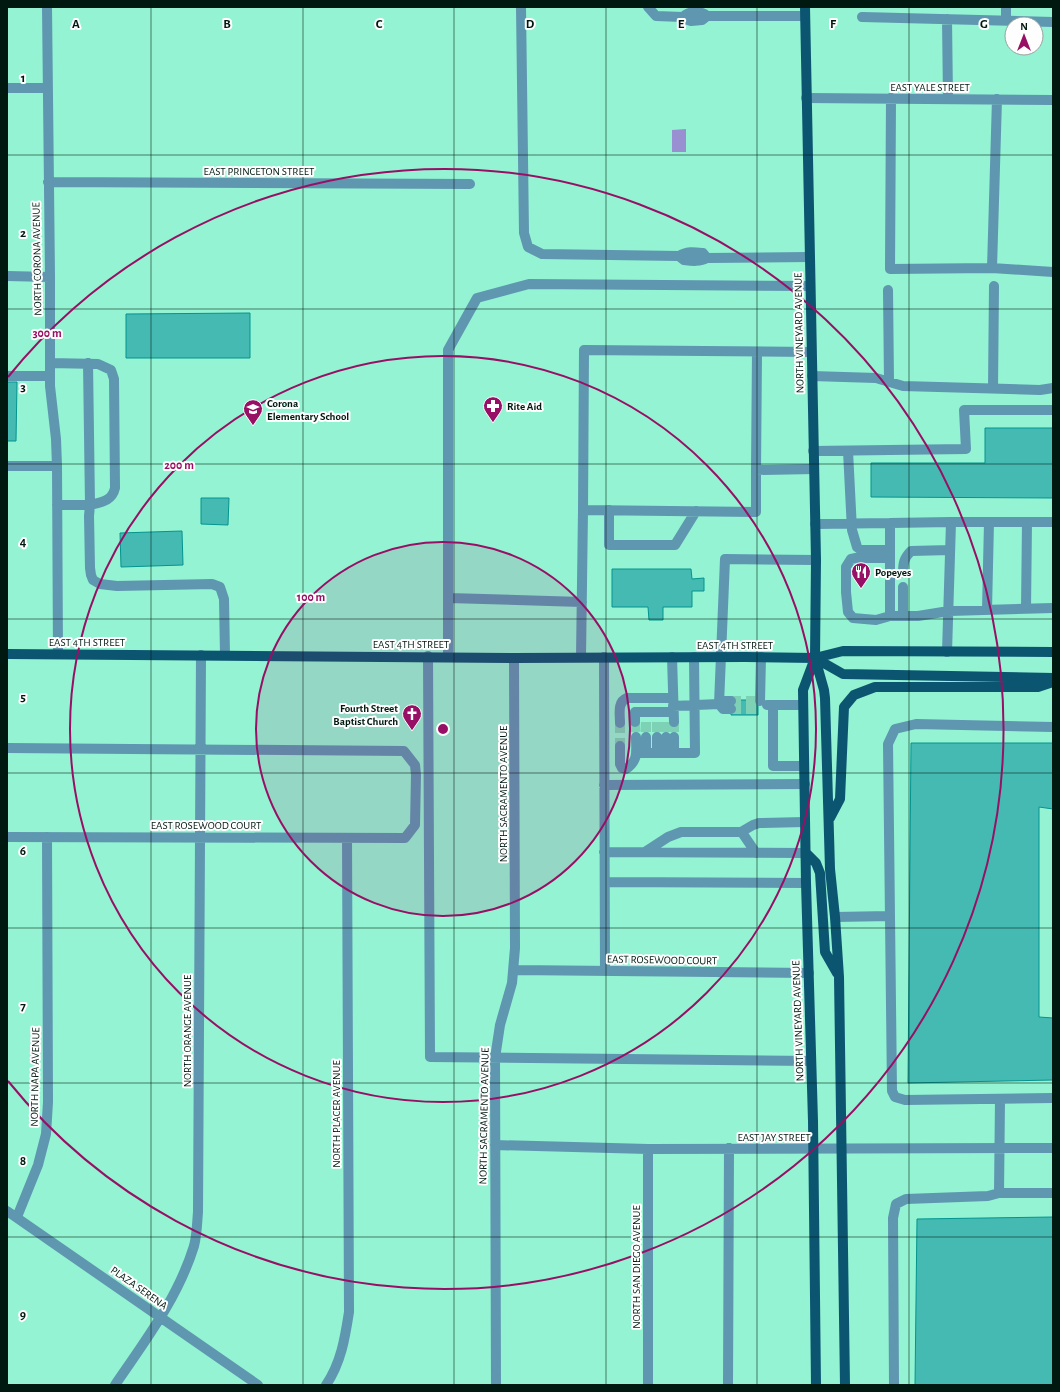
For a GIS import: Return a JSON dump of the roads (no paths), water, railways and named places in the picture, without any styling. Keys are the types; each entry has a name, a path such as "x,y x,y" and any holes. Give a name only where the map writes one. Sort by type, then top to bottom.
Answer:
{"main road":[{"name":"NORTH VINEYARD AVENUE","path":"805,12 816,560 815,658 825,698 830,869 839,976 845,1385"},
{"name":"EAST 4TH STREET","path":"7,654 448,656 514,658 815,658 843,651 1053,652"},
{"name":"NORTH VINEYARD AVENUE","path":"815,658 803,690 803,705 813,1149 816,1385"},
{"name":"EAST 4TH STREET","path":"815,658 843,674 1053,678"},
{"path":"829,820 840,799 844,707 854,695 875,687 1038,687 1053,682"},
{"path":"806,853 816,862 820,873 825,952 839,976"}],"street":[{"name":"NORTH CORONA AVENUE","path":"47,7 50,376 57,466 58,654"},
{"path":"520,7 524,233 528,247 542,254 679,256 684,260 702,260 707,258 809,257"},
{"path":"648,7 656,16 683,17 688,20 696,21 704,20 707,16 805,12"},
{"path":"893,7 894,18"},
{"path":"862,17 1004,21"},
{"path":"947,19 948,99"},
{"path":"7,88 48,88"},
{"name":"EAST YALE STREET","path":"806,98 1053,100"},
{"path":"891,98 890,269 992,268 1053,272"},
{"path":"992,268 997,99"},
{"name":"EAST PRINCETON STREET","path":"48,182 470,184"},
{"path":"7,276 50,277"},
{"path":"448,656 448,350 477,298 529,284 810,286"},
{"path":"994,286 994,388"},
{"path":"888,290 889,382"},
{"path":"581,657 584,350 811,352"},
{"path":"583,510 756,512 757,352"},
{"path":"50,363 98,364 111,370 114,379 115,488 111,497 107,500 90,505 57,505"},
{"path":"88,363 90,568 93,580 100,584 117,586 212,584 220,587 224,594 225,655"},
{"path":"7,376 50,376"},
{"path":"812,376 876,378 903,386 1040,390 1053,388"},
{"path":"813,451 966,449 964,410 1053,410"},
{"path":"848,451 851,524 853,537 857,547 861,550 890,554"},
{"path":"7,466 57,466"},
{"path":"756,470 814,469"},
{"path":"609,510 609,545 675,545 696,511"},
{"path":"947,652 951,522"},
{"path":"987,610 989,522"},
{"path":"1026,609 1027,522"},
{"path":"815,524 1053,522"},
{"path":"890,523 890,616"},
{"path":"903,573 903,562 911,551 950,550"},
{"path":"890,554 851,559 846,567 848,612 853,618 876,620 890,616 918,616 949,611 1053,608"},
{"path":"719,704 725,560 816,560"},
{"path":"903,587 903,616"},
{"path":"448,598 582,602"},
{"name":"NORTH ORANGE AVENUE","path":"115,1385 161,1318 184,1274 194,1244 198,1212 201,655"},
{"path":"428,656 430,1057 811,1061"},
{"path":"604,657 605,971"},
{"path":"667,713 672,657"},
{"path":"641,753 696,753 694,657"},
{"path":"761,657 763,704 773,766 804,766"},
{"name":"NORTH SACRAMENTO AVENUE","path":"496,1385 495,1058 500,1025 512,983 514,970 514,658"},
{"path":"620,723 620,704 622,700 627,698 667,713"},
{"path":"642,719 694,705 719,704 723,701 731,705"},
{"path":"763,704 803,705"},
{"path":"1053,727 916,724 895,729 888,744 892,1090 895,1097 905,1100 1053,1098"},
{"path":"620,746 620,764 622,768 626,769 633,764 641,753 641,737"},
{"path":"666,753 666,737 666,753"},
{"path":"7,748 200,749"},
{"name":"EAST ROSEWOOD COURT","path":"7,837 405,838 415,825 415,765 404,751 200,749"},
{"path":"604,785 805,784"},
{"path":"645,852 668,837 681,832 741,832 759,823 805,822"},
{"path":"741,832 756,853"},
{"name":"NORTH NAPA AVENUE","path":"17,1217 38,1165 46,1134 48,1102 46,837"},
{"name":"NORTH PLACER AVENUE","path":"326,1385 334,1374 343,1348 349,1312 347,838"},
{"path":"604,852 806,853"},
{"path":"605,882 806,883"},
{"path":"835,917 889,916"},
{"name":"EAST ROSEWOOD COURT","path":"514,970 809,973"},
{"path":"1000,1099 1000,1193"},
{"name":"EAST JAY STREET","path":"496,1145 648,1149 1053,1148"},
{"path":"728,1385 729,1148"},
{"name":"NORTH SAN DIEGO AVENUE","path":"648,1149 648,1385"},
{"path":"894,1385 893,1218 896,1204 906,1199 988,1196 1000,1193 1053,1193"},
{"name":"PLAZA SERENA","path":"7,1211 258,1385"}],"tunnel":[{"path":"731,701 758,701"},
{"path":"731,709 758,709"},
{"path":"635,722 636,737"},
{"path":"646,722 646,737"},
{"path":"657,722 657,737"},
{"path":"666,722 666,737"},
{"path":"674,722 674,737"},
{"path":"620,723 620,746"}],"place":[{"name":"Rite Aid","path":"493,423"},
{"name":"Corona Elementary School","path":"253,426"},
{"name":"Popeyes","path":"861,589"},
{"name":"Fourth Street Baptist Church","path":"412,731"}]}
